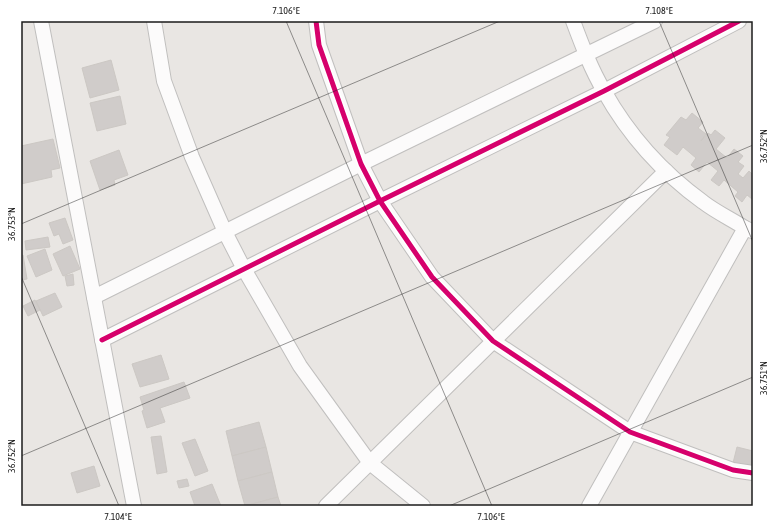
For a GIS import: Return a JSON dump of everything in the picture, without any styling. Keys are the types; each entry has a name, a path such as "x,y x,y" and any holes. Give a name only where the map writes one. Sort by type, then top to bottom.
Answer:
{"street":[{"path":"41,21 134,506"},
{"path":"154,21 164,82 192,157 225,232 244,269 300,366 370,463 423,506"},
{"path":"316,21 319,45 361,164 380,201 432,277 493,341 630,432 733,470 753,473"},
{"path":"573,21 586,55 604,91 632,133 666,171 703,202 749,230 588,506"},
{"path":"94,297 361,164 655,21"},
{"path":"102,340 604,91 739,21"},
{"path":"326,506 666,171"}],"building":[{"path":"111,60 119,90 90,98 82,68"},
{"path":"120,96 126,124 97,131 90,103"},
{"path":"692,113 703,122 698,128 706,134 701,141 708,133 711,135 715,130 725,138 716,149 727,158 734,149 743,156 738,162 744,166 738,174 743,178 749,171 752,174 753,172 752,199 747,195 742,202 735,196 738,192 724,180 719,186 711,180 718,171 707,162 699,172 691,165 696,158 683,147 677,155 664,145 670,137 666,135 681,117 686,120"},
{"path":"53,139 60,168 51,170 52,177 21,184 21,146"},
{"path":"119,150 128,175 114,180 115,185 100,190 90,161"},
{"path":"65,218 73,240 63,244 59,234 54,236 49,223"},
{"path":"48,237 50,247 26,250 25,241"},
{"path":"70,246 80,269 63,276 53,254"},
{"path":"45,249 52,270 36,277 27,256"},
{"path":"21,255 23,255 27,279 21,280"},
{"path":"73,274 74,285 67,286 65,276"},
{"path":"55,293 62,307 43,316 36,301"},
{"path":"35,300 40,310 28,316 23,306"},
{"path":"161,355 169,379 140,387 132,364"},
{"path":"184,382 190,398 160,408 165,422 147,428 140,397"},
{"path":"259,422 266,447 232,456 226,431"},
{"path":"161,436 167,472 157,474 151,437"},
{"path":"195,439 208,471 195,476 182,443"},
{"path":"266,447 272,472 238,481 232,456"},
{"path":"737,447 753,451 753,469 733,463"},
{"path":"94,466 100,486 77,493 71,473"},
{"path":"272,472 278,497 245,506 238,481"},
{"path":"187,479 189,486 179,488 177,481"},
{"path":"212,484 221,506 195,506 190,492"},
{"path":"278,497 281,506 245,506"}],"cycle path":[{"path":"316,21 319,45 361,164 380,201 432,277 493,341 630,432 733,470 753,473"},
{"path":"102,340 604,91 739,21"}]}
